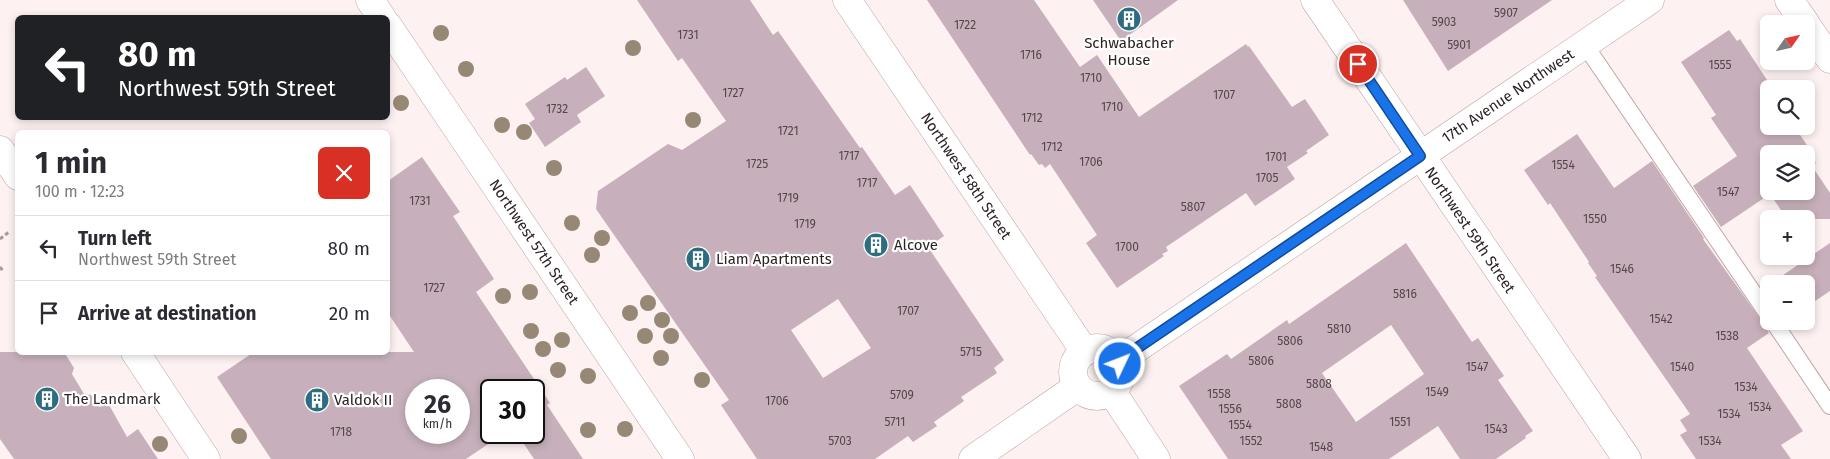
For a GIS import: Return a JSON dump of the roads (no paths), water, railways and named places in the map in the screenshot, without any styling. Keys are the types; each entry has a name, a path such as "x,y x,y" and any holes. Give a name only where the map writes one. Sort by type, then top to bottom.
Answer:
{"street":[{"path":"370,0 380,15"},
{"name":"Northwest 58th Street","path":"847,0 1085,352"},
{"name":"Northwest 59th Street","path":"1316,0 1626,459"},
{"name":"17th Avenue Northwest","path":"1118,361 1650,0"},
{"path":"1790,0 1800,15"},
{"name":"Northwest 57th Street","path":"390,29 680,459"},
{"path":"1815,37 1830,59"},
{"path":"0,150 15,172"},
{"path":"1094,348 1102,348 1118,361 1121,372 1120,381 1112,392 1093,397 1077,387 1072,376 1072,368 1075,360 1085,352 1094,348"},
{"path":"137,355 206,459"},
{"path":"973,459 1077,387"},
{"path":"1112,392 1156,459"}],"lane":[{"path":"1585,45 1760,303"},
{"path":"1778,330 1830,406"}],"place":[{"name":"Schwabacher House","path":"1129,19"},
{"name":"Alcove","path":"876,245"},
{"name":"Liam Apartments","path":"698,259"},
{"name":"The Landmark","path":"47,399"},
{"name":"Valdok II","path":"317,400"}]}
